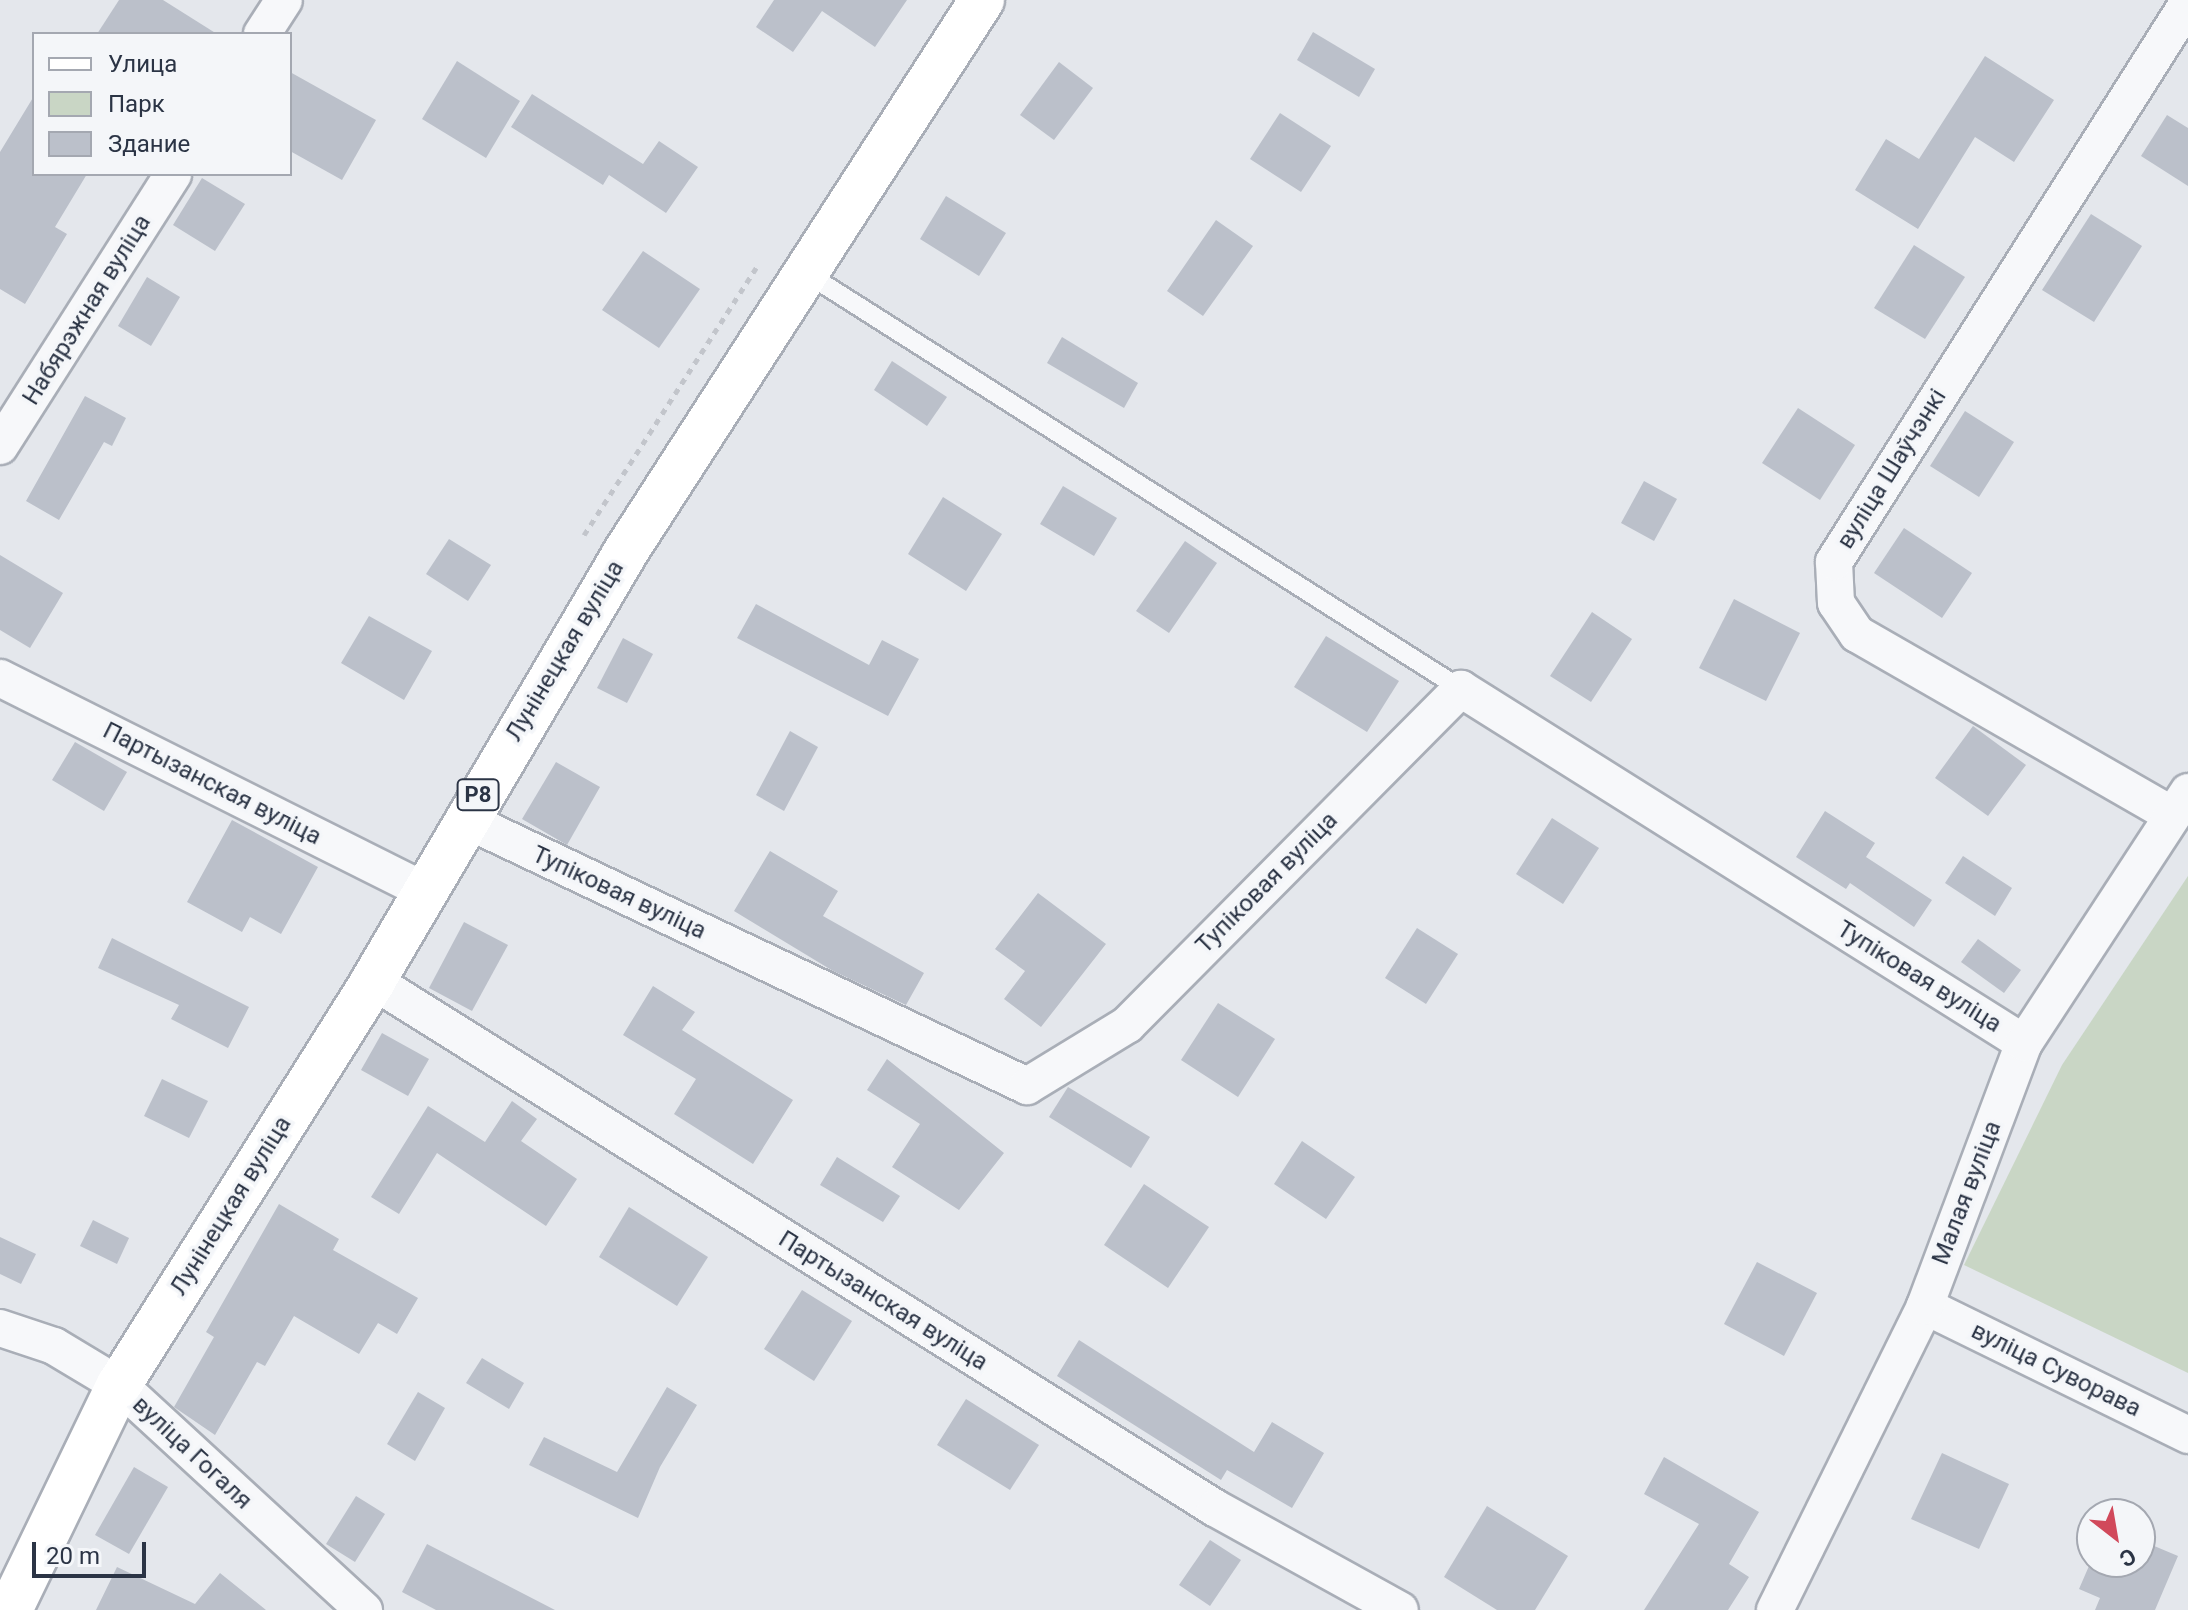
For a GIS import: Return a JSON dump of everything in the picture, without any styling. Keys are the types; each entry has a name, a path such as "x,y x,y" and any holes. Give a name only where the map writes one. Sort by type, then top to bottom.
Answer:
{"main road":[{"name":"Лунінецкая вуліца","path":"10,1610 119,1385 373,981 464,819 803,272 982,0"}],"street":[{"path":"263,32 284,0"},
{"name":"вуліца Шаўчэнкі","path":"2180,804 1857,634 1836,603 1834,562 2188,3"},
{"name":"Набярэжная вуліца","path":"0,446 172,176"},
{"name":"Партызанская вуліца","path":"0,678 424,890"},
{"name":"Тупіковая вуліца","path":"464,819 1027,1086 1127,1025 1461,689 2024,1043"},
{"name":"Малая вуліца","path":"1775,1610 1925,1306 2024,1043 2180,804"},
{"name":"Партызанская вуліца","path":"373,981 1215,1508 1400,1610"},
{"name":"вуліца Суворава","path":"1925,1306 2188,1435"},
{"name":"вуліца Гогаля","path":"0,1328 54,1346 119,1385 364,1610"}],"lane":[{"path":"803,272 1461,689"}],"green space":[{"path":"2188,876 2188,1373 1964,1265 2062,1065"}],"building":[{"path":"119,0 163,0 214,32 98,32"},
{"path":"774,0 907,0 875,47 822,11 793,52 756,27"},
{"path":"1313,32 1375,69 1359,97 1297,60"},
{"path":"1985,56 2054,100 2014,162 1975,137 1918,229 1855,190 1886,139 1919,159"},
{"path":"457,61 520,101 486,158 422,119"},
{"path":"1059,62 1093,88 1054,140 1020,115"},
{"path":"292,73 376,120 342,180 292,152"},
{"path":"532,94 643,164 659,141 698,167 666,213 609,175 603,185 511,127"},
{"path":"32,99 32,176 86,176 55,227 67,234 25,304 0,289 0,152"},
{"path":"1280,113 1331,146 1301,192 1250,159"},
{"path":"2167,115 2188,128 2188,186 2141,156"},
{"path":"202,178 245,204 215,251 173,225"},
{"path":"946,196 1006,233 979,276 920,239"},
{"path":"2091,214 2142,246 2094,322 2042,290"},
{"path":"1216,220 1253,246 1203,316 1167,291"},
{"path":"1914,245 1965,277 1925,339 1874,308"},
{"path":"643,251 700,289 659,348 602,310"},
{"path":"147,277 180,297 151,346 118,326"},
{"path":"1062,337 1138,383 1124,408 1047,363"},
{"path":"892,361 947,397 927,426 874,390"},
{"path":"85,396 126,418 112,446 104,442 59,520 26,501"},
{"path":"1798,408 1855,445 1820,500 1762,463"},
{"path":"1965,411 2014,442 1979,497 1930,466"},
{"path":"1644,481 1677,499 1654,541 1621,523"},
{"path":"1063,486 1117,518 1094,556 1040,524"},
{"path":"943,497 1002,534 966,591 908,554"},
{"path":"1904,528 1972,573 1942,618 1874,573"},
{"path":"449,539 491,565 468,601 426,574"},
{"path":"1185,541 1217,563 1169,633 1136,611"},
{"path":"0,555 63,593 30,648 0,630"},
{"path":"1734,599 1800,633 1766,701 1699,668"},
{"path":"756,604 869,665 882,640 919,659 888,716 737,638"},
{"path":"1592,612 1632,639 1591,702 1550,676"},
{"path":"369,616 432,651 404,700 341,663"},
{"path":"1326,636 1399,681 1367,732 1294,687"},
{"path":"623,638 653,654 627,703 597,688"},
{"path":"1973,726 2026,765 1988,816 1935,778"},
{"path":"790,731 818,747 784,811 756,795"},
{"path":"75,742 127,772 104,811 52,780"},
{"path":"556,762 600,787 567,845 522,819"},
{"path":"1825,811 1875,843 1866,857 1932,900 1914,927 1850,883 1846,889 1796,857"},
{"path":"1552,818 1599,848 1563,904 1516,874"},
{"path":"232,820 318,867 281,934 250,917 242,932 187,902"},
{"path":"770,851 838,891 823,916 924,973 906,1005 833,971 734,911"},
{"path":"1963,856 2012,888 1995,916 1945,883"},
{"path":"1038,893 1106,944 1041,1027 1004,999 1025,971 995,949"},
{"path":"464,922 508,945 472,1011 429,988"},
{"path":"1417,928 1458,954 1426,1004 1385,978"},
{"path":"112,938 249,1007 228,1048 171,1019 179,1005 98,968"},
{"path":"1978,939 2021,970 2004,993 1961,962"},
{"path":"653,986 695,1012 682,1030 793,1100 753,1164 674,1114 696,1079 623,1035"},
{"path":"1218,1003 1275,1039 1238,1097 1181,1060"},
{"path":"382,1033 429,1059 408,1096 361,1070"},
{"path":"887,1059 1004,1153 959,1210 892,1167 920,1124 867,1090"},
{"path":"162,1079 208,1101 189,1138 144,1116"},
{"path":"1068,1087 1150,1137 1131,1168 1049,1117"},
{"path":"512,1101 537,1119 521,1141 577,1179 546,1226 437,1153 399,1214 371,1197 428,1106 485,1142"},
{"path":"1302,1141 1355,1177 1326,1219 1274,1184"},
{"path":"837,1157 900,1196 883,1222 820,1185"},
{"path":"1144,1184 1209,1227 1168,1288 1104,1245"},
{"path":"279,1204 339,1239 333,1250 418,1298 397,1334 378,1323 359,1354 294,1316 265,1366 257,1362 215,1435 174,1407 214,1337 206,1332"},
{"path":"629,1207 708,1257 677,1306 599,1257"},
{"path":"93,1220 129,1238 117,1264 80,1246"},
{"path":"0,1237 36,1254 21,1284 0,1274"},
{"path":"1757,1262 1817,1293 1784,1356 1724,1324"},
{"path":"802,1290 852,1321 814,1381 764,1349"},
{"path":"1079,1340 1254,1452 1272,1422 1324,1453 1292,1508 1227,1470 1221,1480 1057,1376"},
{"path":"482,1358 524,1383 509,1409 466,1383"},
{"path":"667,1387 697,1405 660,1467 638,1518 529,1465 544,1437 617,1472"},
{"path":"418,1392 445,1408 415,1461 387,1444"},
{"path":"966,1399 1039,1445 1010,1490 937,1445"},
{"path":"1942,1453 2009,1484 1979,1549 1911,1519"},
{"path":"1664,1457 1759,1512 1729,1564 1749,1577 1728,1610 1644,1610 1699,1524 1644,1494"},
{"path":"134,1467 168,1487 129,1554 95,1535"},
{"path":"356,1496 385,1514 355,1562 326,1544"},
{"path":"1487,1506 1568,1556 1535,1610 1497,1610 1444,1577"},
{"path":"1210,1540 1241,1560 1210,1606 1179,1585"},
{"path":"427,1544 555,1610 436,1610 402,1592"},
{"path":"2156,1547 2178,1556 2155,1610 2095,1610 2100,1598 2079,1589 2084,1578 2156,1578"},
{"path":"117,1567 195,1604 220,1573 266,1610 96,1610"}]}
